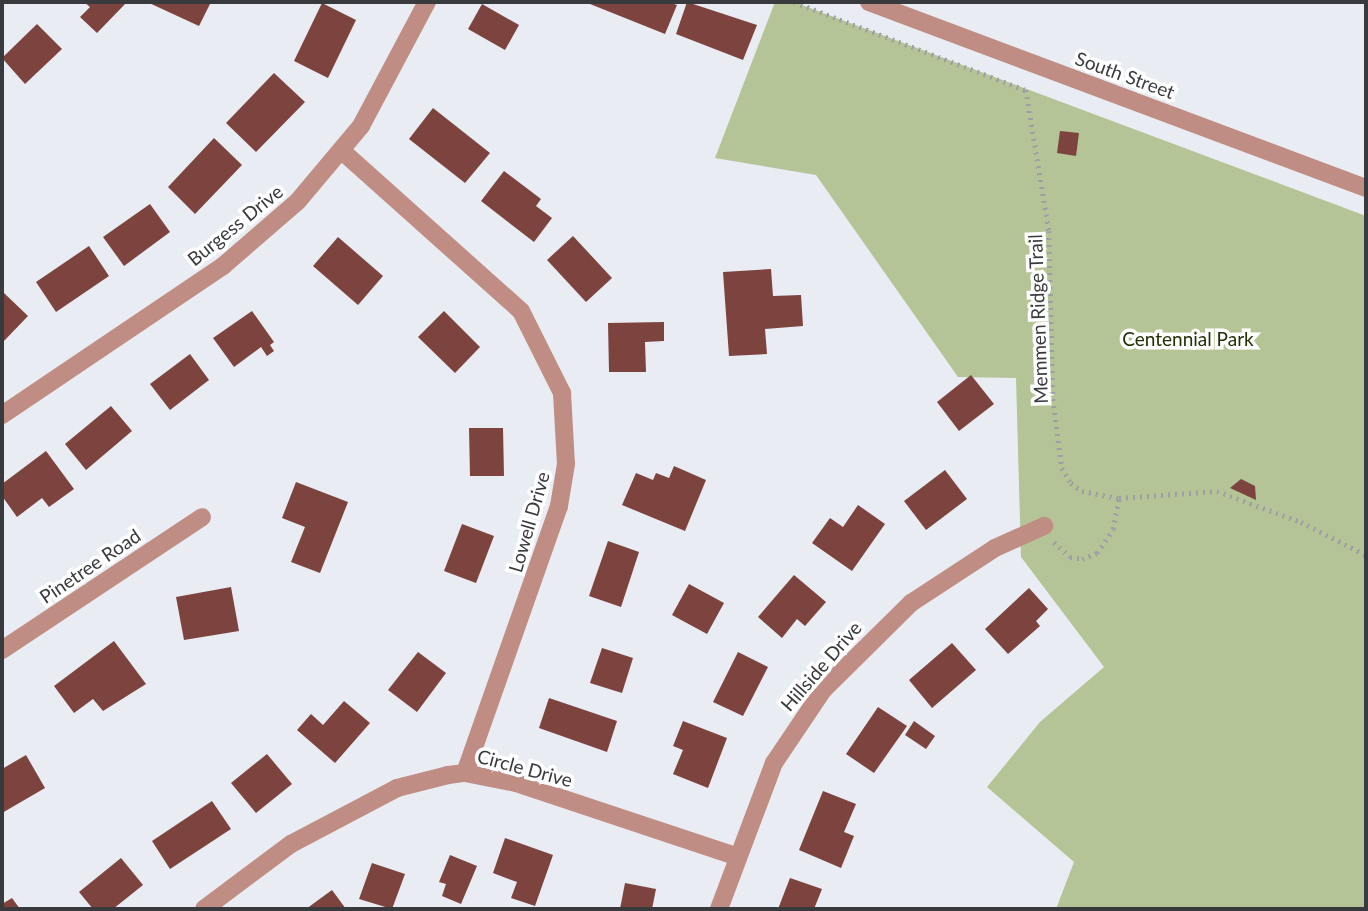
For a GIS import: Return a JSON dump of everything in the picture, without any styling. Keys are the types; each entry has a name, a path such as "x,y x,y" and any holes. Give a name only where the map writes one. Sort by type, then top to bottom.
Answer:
{"street":[{"name":"Burgess Drive","path":"2,415 250,245 342,151 397,64 427,2"},
{"name":"South Street","path":"869,2 1366,188"},
{"name":"Lowell Drive","path":"342,151 514,304 536,335 562,393 566,464 559,506 465,773"},
{"name":"Pinetree Road","path":"2,650 202,517"},
{"name":"Hillside Drive","path":"719,909 774,763 797,724 852,657 886,624 938,584 995,548 1044,526"},
{"name":"Circle Drive","path":"204,909 291,844 385,794 422,779 465,773 516,783 737,857"}],"path":[{"name":"Memmen Ridge Trail","path":"794,2 1026,90 1049,231 1054,399 1062,468 1082,492 1119,498 1217,491 1301,522 1366,555"},
{"path":"1044,526 1058,547 1082,559 1106,545 1119,498"}],"green space":[{"name":"Centennial Park","path":"775,2 794,2 1366,216 1366,909 1056,909 1074,862 987,787 1040,722 1104,667 1021,557 1016,378 958,377 816,175 715,158"}],"building":[{"path":"84,2 127,2 97,33 80,17 90,7"},
{"path":"147,2 211,2 199,26"},
{"path":"585,2 668,2 677,5 665,34"},
{"path":"687,2 757,25 743,60 676,34"},
{"path":"322,3 356,20 328,78 294,61"},
{"path":"482,4 519,25 505,50 468,29"},
{"path":"37,24 62,49 25,84 2,58"},
{"path":"274,73 305,102 256,152 226,123"},
{"path":"433,108 490,153 465,183 409,139"},
{"path":"1060,131 1079,133 1076,156 1057,153"},
{"path":"214,138 242,165 195,214 168,187"},
{"path":"504,171 541,199 536,206 552,218 534,242 481,201"},
{"path":"150,204 170,232 124,266 103,237"},
{"path":"573,236 612,278 586,302 547,260"},
{"path":"338,237 383,276 358,305 313,266"},
{"path":"89,246 109,276 56,312 36,282"},
{"path":"771,269 773,296 801,295 803,326 765,329 767,354 729,356 723,272"},
{"path":"4,293 28,316 2,343 2,295"},
{"path":"252,311 274,342 270,345 274,351 267,356 261,347 234,367 213,338"},
{"path":"444,311 480,347 455,373 418,337"},
{"path":"664,322 664,341 645,342 646,372 609,372 608,323"},
{"path":"190,354 209,380 170,410 150,384"},
{"path":"971,375 994,404 959,431 937,402"},
{"path":"111,406 132,431 86,470 65,444"},
{"path":"469,428 503,428 504,476 470,476"},
{"path":"46,451 74,489 49,507 42,498 17,517 2,496 2,484"},
{"path":"674,466 706,480 685,531 622,505 636,473 653,480 656,473 669,478"},
{"path":"945,470 967,499 926,530 904,501"},
{"path":"1241,479 1255,486 1256,500 1230,488"},
{"path":"296,482 348,502 320,573 291,562 305,527 282,518"},
{"path":"858,505 885,524 852,571 812,543 830,518 843,527"},
{"path":"462,524 494,536 476,583 444,571"},
{"path":"608,541 639,552 621,607 589,596"},
{"path":"794,575 826,602 805,626 797,619 782,638 758,617"},
{"path":"689,584 724,603 707,634 672,615"},
{"path":"231,587 239,631 184,640 176,597"},
{"path":"1029,588 1048,609 1036,621 1040,626 1008,654 985,629"},
{"path":"114,641 146,684 103,711 93,699 74,713 54,686"},
{"path":"952,643 976,670 932,708 909,680"},
{"path":"602,648 633,658 622,693 590,683"},
{"path":"418,652 446,673 417,712 388,690"},
{"path":"738,652 768,667 743,716 713,702"},
{"path":"549,698 617,721 607,752 539,728"},
{"path":"344,701 370,723 335,763 297,730 311,714 323,725"},
{"path":"878,707 907,726 874,773 846,754"},
{"path":"683,721 727,738 708,788 673,774 683,750 673,746"},
{"path":"914,721 935,736 926,749 905,735"},
{"path":"267,754 292,784 256,813 231,783"},
{"path":"26,755 45,788 2,813 2,769"},
{"path":"823,791 856,804 844,832 854,836 841,868 799,850"},
{"path":"212,801 231,829 170,869 152,841"},
{"path":"505,838 553,855 535,906 511,898 517,882 493,873"},
{"path":"450,855 477,866 461,904 442,896 446,884 439,882"},
{"path":"121,858 143,885 113,909 93,909 79,892"},
{"path":"372,863 405,874 392,909 359,899"},
{"path":"790,878 822,889 814,909 778,909"},
{"path":"625,883 656,889 652,909 620,909"},
{"path":"332,890 346,909 306,909"},
{"path":"12,898 20,909 2,909 2,904"}]}
